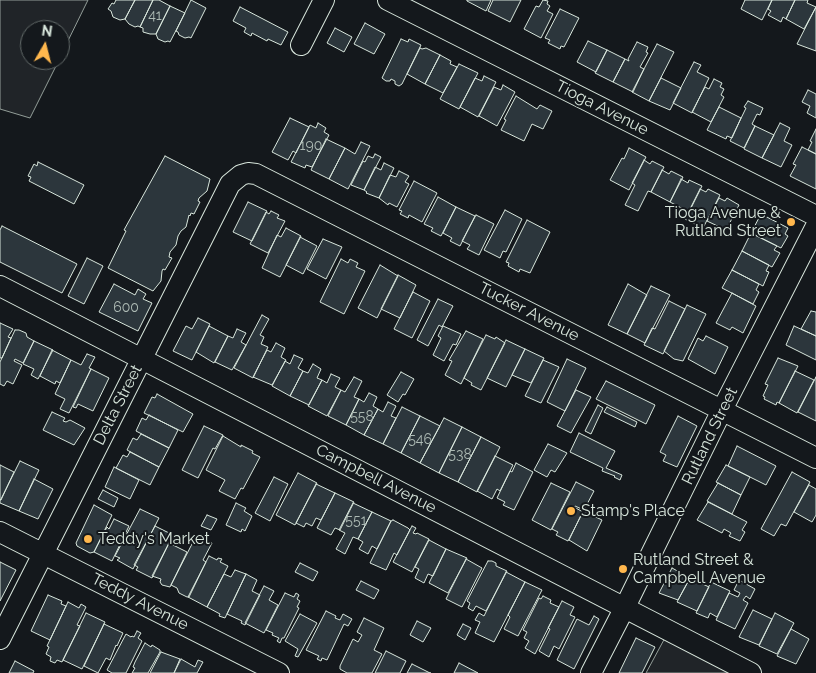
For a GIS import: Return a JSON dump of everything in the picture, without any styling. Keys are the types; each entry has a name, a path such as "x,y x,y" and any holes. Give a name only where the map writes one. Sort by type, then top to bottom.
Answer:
{"street":[{"path":"300,45 324,0"},
{"name":"Tioga Avenue","path":"388,0 816,216"},
{"name":"Tucker Avenue","path":"240,175 256,174 816,458"},
{"name":"Delta Street","path":"0,639 230,184 240,175"},
{"name":"Rutland Street","path":"591,673 816,226"},
{"name":"Campbell Avenue","path":"0,286 752,673"},
{"name":"Teddy Avenue","path":"0,532 279,673"}],"shaded area":[{"path":"0,0 88,0 70,37 70,20 20,20 20,70 54,70 30,118 0,109"},
{"path":"666,636 730,669 729,673 646,673"}],"building":[{"path":"116,0 135,0 125,19 120,20 113,17 108,9"},
{"path":"135,0 153,0 140,27 129,24 125,19"},
{"path":"153,0 159,0 170,6 156,34 150,34 143,32 143,28 140,27"},
{"path":"191,0 206,8 191,38 185,38 176,31"},
{"path":"467,0 491,0 486,11"},
{"path":"493,0 521,0 510,22 488,11"},
{"path":"543,0 548,1 547,4 550,6 547,11 553,14 541,38 524,29 536,6 539,7"},
{"path":"745,0 772,0 762,20 741,9"},
{"path":"772,0 795,0 786,19 783,17 781,22 768,15 771,11 768,9"},
{"path":"795,0 808,0 807,3 816,7 804,29 786,19"},
{"path":"170,6 185,13 170,42 165,42 158,39 156,34"},
{"path":"240,7 288,32 281,45 268,39 267,41 252,33 251,36 244,32 246,28 233,21"},
{"path":"816,7 816,51 797,44"},
{"path":"560,9 579,18 564,47 561,46 560,49 548,43 550,40 545,38"},
{"path":"365,23 385,34 374,54 354,44"},
{"path":"335,28 352,37 344,52 327,43"},
{"path":"401,39 408,42 409,39 421,45 402,84 399,86 391,79 386,81 382,78"},
{"path":"588,41 607,50 596,72 577,62"},
{"path":"637,42 648,47 646,52 648,53 640,67 644,69 633,92 613,82 625,59 629,61 628,59"},
{"path":"657,44 674,52 649,101 632,92"},
{"path":"420,48 426,48 440,55 425,84 407,74"},
{"path":"607,50 625,59 613,82 595,73"},
{"path":"440,55 451,61 450,64 457,67 443,93 425,84"},
{"path":"694,62 701,65 697,72 709,78 692,113 673,103"},
{"path":"459,64 478,73 459,109 440,99"},
{"path":"484,76 496,82 478,117 460,107 475,78 482,81"},
{"path":"661,78 681,88 670,110 649,101"},
{"path":"714,79 722,83 720,87 724,89 721,95 724,97 711,122 692,112 705,87 709,89"},
{"path":"503,85 515,92 497,126 479,116 494,87 501,90"},
{"path":"808,90 816,94 816,118 807,113 810,106 802,102"},
{"path":"516,96 537,109 540,105 552,111 543,129 532,124 524,141 501,130 506,120 504,119"},
{"path":"748,101 763,108 760,115 757,114 752,124 755,126 744,148 730,141"},
{"path":"719,107 741,118 732,138 727,136 726,139 707,130"},
{"path":"290,118 309,127 296,153 293,151 288,160 272,152"},
{"path":"318,123 326,128 324,132 329,135 312,167 306,165 305,168 291,162 310,125 316,128"},
{"path":"780,123 790,128 784,141 792,145 781,167 762,158"},
{"path":"755,126 774,135 762,158 744,149"},
{"path":"816,129 816,154 808,150"},
{"path":"326,139 345,148 329,179 311,170"},
{"path":"361,142 370,146 348,189 329,179 345,148 355,154"},
{"path":"802,147 816,154 816,189 790,176 796,165 793,164"},
{"path":"629,148 646,157 629,190 610,180"},
{"path":"375,154 381,157 364,190 351,185 363,161 365,162 368,156 373,158"},
{"path":"165,156 210,179 207,191 199,198 198,201 200,202 194,214 191,213 189,215 186,227 181,231 176,245 170,252 169,257 172,258 165,270 163,269 161,281 153,291 108,268 126,231 124,230"},
{"path":"644,160 650,164 652,161 664,167 651,192 648,191 638,211 625,205 635,185 632,183"},
{"path":"38,162 84,185 74,204 29,181 31,177 28,176 34,164 37,166"},
{"path":"384,163 394,168 379,198 366,193 364,190 375,167 381,170"},
{"path":"662,170 669,174 671,171 683,177 670,202 651,192"},
{"path":"399,171 409,176 405,182 409,184 397,207 389,203 388,205 379,198 390,175 396,177"},
{"path":"681,179 688,183 689,180 702,186 689,212 670,202"},
{"path":"414,181 437,193 422,222 409,215 408,218 400,214 402,211 399,210"},
{"path":"700,189 706,192 708,189 720,195 703,228 685,219"},
{"path":"438,197 456,207 441,236 431,231 433,228 424,224"},
{"path":"719,198 725,201 727,198 739,205 726,230 707,221"},
{"path":"248,202 267,211 252,241 233,232"},
{"path":"456,207 475,216 460,246 450,241 452,238 443,233"},
{"path":"505,210 522,219 506,252 503,251 500,258 484,250"},
{"path":"271,211 279,215 277,218 285,221 268,253 250,244 266,212 269,214"},
{"path":"761,214 788,228 785,234 788,236 781,248 751,233"},
{"path":"476,215 494,224 479,255 467,249 470,245 462,241"},
{"path":"527,220 550,232 530,273 520,269 519,272 508,266 509,263 506,262"},
{"path":"2,226 77,264 62,293 0,262 0,230"},
{"path":"286,228 301,236 280,277 262,268 277,235 281,237"},
{"path":"751,233 777,246 774,250 780,253 772,267 742,251"},
{"path":"300,237 317,246 303,274 286,265"},
{"path":"323,239 342,247 326,279 307,269"},
{"path":"742,251 769,265 766,271 769,272 763,286 732,270"},
{"path":"87,258 103,266 84,304 68,296"},
{"path":"341,259 348,263 350,259 358,263 356,267 365,271 344,314 320,302"},
{"path":"380,265 398,276 377,318 358,308"},
{"path":"732,270 759,284 756,290 759,292 753,304 722,288"},
{"path":"398,275 416,285 400,318 381,309"},
{"path":"114,284 135,295 138,289 146,294 143,299 152,303 138,331 99,312"},
{"path":"628,284 647,295 627,334 608,325"},
{"path":"651,286 670,295 645,343 627,334"},
{"path":"413,292 430,301 412,338 394,329"},
{"path":"732,293 756,306 743,333 732,327 730,330 716,323"},
{"path":"438,299 453,306 442,327 439,325 428,346 417,340"},
{"path":"669,301 685,309 663,354 644,345 652,328 655,329"},
{"path":"687,305 706,314 683,361 674,359 664,351"},
{"path":"811,311 816,312 816,336 801,329"},
{"path":"262,315 269,319 260,335 264,337 261,344 268,347 253,378 234,368"},
{"path":"198,318 210,324 192,360 173,351 186,326 192,329"},
{"path":"0,323 13,329 8,337 11,338 2,358 0,358"},
{"path":"209,326 228,336 214,363 196,352"},
{"path":"443,326 461,334 456,345 453,344 444,361 433,355 441,338 438,336"},
{"path":"794,326 816,336 816,360 786,345"},
{"path":"237,329 246,333 241,342 246,345 232,370 215,362 228,336 233,338"},
{"path":"15,330 26,333 27,337 34,341 23,363 15,359 14,361 22,365 13,384 7,381 4,386 0,384 0,362"},
{"path":"466,331 483,339 461,384 445,375 452,361 449,360"},
{"path":"486,335 495,339 496,337 505,343 481,390 471,385 472,383 464,378"},
{"path":"706,336 728,347 715,374 688,359 698,338 703,341"},
{"path":"506,340 525,349 506,387 487,378"},
{"path":"34,341 53,350 38,379 31,375 34,369 23,364"},
{"path":"276,343 285,348 281,357 286,360 272,385 253,377 267,350 271,352"},
{"path":"525,349 544,358 531,383 512,375"},
{"path":"52,350 71,360 60,383 56,381 55,384 40,376"},
{"path":"87,354 95,357 69,413 60,409 65,399 55,394 71,360 81,365"},
{"path":"294,355 303,359 298,368 303,371 290,396 272,386 285,361 290,364"},
{"path":"778,358 798,366 779,403 777,402 776,405 764,399 765,397 763,396 768,385 765,384"},
{"path":"567,359 586,368 565,411 547,402"},
{"path":"543,360 559,367 541,403 525,396"},
{"path":"313,364 321,369 317,378 322,380 309,405 290,396 303,371 308,373"},
{"path":"91,369 109,378 93,411 78,404 76,408 73,407"},
{"path":"795,371 814,380 797,413 779,403"},
{"path":"401,372 414,379 405,395 403,394 398,402 387,395"},
{"path":"331,374 340,378 335,387 341,390 327,416 308,406 322,380 327,383"},
{"path":"354,377 362,381 354,397 359,399 346,425 328,416 341,390 345,392"},
{"path":"816,377 816,421 798,412"},
{"path":"606,381 655,405 646,424 596,399"},
{"path":"576,390 591,397 571,433 557,426"},
{"path":"369,393 377,397 373,406 378,409 364,435 346,425 359,399 364,402"},
{"path":"157,394 193,414 183,432 144,413 152,397 155,398"},
{"path":"388,402 396,406 391,416 396,418 383,444 364,435 378,409 383,412"},
{"path":"598,405 603,408 591,434 585,431"},
{"path":"402,407 420,416 401,453 383,444"},
{"path":"607,407 637,422 635,427 604,412"},
{"path":"52,412 65,418 63,421 70,420 85,428 74,445 43,430"},
{"path":"149,415 178,430 169,448 136,431 142,418 146,420"},
{"path":"420,416 440,426 420,463 401,453"},
{"path":"678,416 697,426 677,467 663,461 666,455 660,452"},
{"path":"444,418 462,427 439,473 420,463"},
{"path":"204,426 223,435 215,449 213,448 198,478 182,470"},
{"path":"462,427 481,437 458,482 439,473"},
{"path":"579,433 615,451 606,468 622,475 620,480 602,471 603,468 570,452"},
{"path":"141,434 169,448 159,467 127,450 133,438 137,440"},
{"path":"223,436 241,447 241,445 253,451 252,453 260,457 243,489 241,488 235,499 219,491 225,480 206,470"},
{"path":"481,437 500,447 477,492 458,482"},
{"path":"548,444 567,453 555,472 551,470 547,477 534,470"},
{"path":"737,446 776,466 766,485 728,466"},
{"path":"130,452 159,467 150,485 116,468 123,455 127,457"},
{"path":"495,456 513,465 500,491 497,489 492,499 477,491"},
{"path":"20,461 39,470 19,511 0,503 0,501"},
{"path":"516,463 533,472 514,510 503,505 505,502 497,498"},
{"path":"0,465 14,472 1,500 0,499"},
{"path":"726,465 750,477 741,495 716,482"},
{"path":"114,467 139,480 130,499 105,487"},
{"path":"792,472 810,482 786,526 781,524 774,536 761,529"},
{"path":"298,473 317,483 295,525 276,515"},
{"path":"274,477 288,484 270,521 255,513"},
{"path":"34,479 53,489 38,519 19,511"},
{"name":"Stamp's Place","path":"576,482 594,491 584,510 574,507 583,512 568,541 556,535 558,532 552,529"},
{"path":"551,483 570,492 551,530 532,520"},
{"path":"718,483 741,495 732,514 707,501"},
{"path":"316,484 335,493 321,520 316,518 312,526 306,523 304,527 296,523"},
{"path":"809,485 816,489 816,515 812,522 794,512"},
{"path":"103,490 118,498 114,507 98,499"},
{"path":"335,493 354,502 340,530 335,528 331,535 317,528"},
{"path":"708,502 747,522 742,530 745,532 740,541 729,536 731,533 724,529 722,533 697,520"},
{"path":"236,503 246,508 244,511 252,516 245,531 242,529 241,532 226,525"},
{"path":"353,503 372,512 358,539 353,537 345,554 336,549 345,533 339,530"},
{"path":"94,505 112,515 94,552 90,553 77,546 76,543"},
{"path":"140,509 159,518 133,569 117,560 120,558 115,556"},
{"path":"583,511 602,520 587,551 569,540"},
{"path":"372,512 391,521 377,549 372,546 368,554 359,549 363,542 358,539"},
{"path":"207,515 217,519 211,530 201,526"},
{"path":"114,519 129,526 112,561 94,552 107,527 109,529"},
{"path":"393,520 410,530 397,555 394,553 386,570 370,563"},
{"path":"155,526 173,535 152,578 136,570 138,567 134,565"},
{"path":"412,526 416,528 413,533 429,539 412,572 393,562"},
{"path":"204,539 212,543 203,560 206,562 189,597 187,597 179,593 177,588 171,585 194,540 202,544"},
{"path":"429,540 446,549 433,576 428,574 424,583 415,578 419,569 415,567"},
{"path":"169,543 187,552 170,587 162,585 161,579 152,576"},
{"path":"446,549 467,558 448,593 429,583"},
{"path":"209,556 217,560 218,558 222,559 220,562 228,566 207,607 188,597"},
{"path":"466,559 482,568 462,607 446,599"},
{"path":"488,561 496,563 496,566 507,571 486,611 476,606 473,611 468,608 470,603 467,601"},
{"path":"0,562 16,570 0,601"},
{"path":"300,563 318,572 313,581 295,572"},
{"path":"672,568 690,578 678,600 659,593"},
{"path":"235,570 246,574 225,618 207,607 224,574 231,577"},
{"path":"506,572 525,582 494,642 475,633 480,622 475,620 479,613 484,616"},
{"path":"246,574 257,580 252,591 260,595 245,625 241,623 242,621 227,614"},
{"path":"690,578 709,587 697,611 677,602"},
{"path":"739,580 755,589 750,599 746,596 743,600 748,603 735,629 716,620 729,593 738,597 740,593 734,590"},
{"path":"361,581 379,590 374,599 356,590"},
{"path":"525,582 542,590 518,636 504,629 510,617 508,615"},
{"path":"711,582 730,591 717,617 710,613 708,618 696,613"},
{"path":"264,586 274,591 269,600 278,605 264,633 245,623"},
{"path":"285,593 294,597 296,593 299,595 297,599 300,601 297,607 299,608 280,643 277,641 279,638 266,630"},
{"path":"48,595 62,601 61,604 66,606 50,640 31,631"},
{"path":"543,596 551,600 550,603 559,607 535,654 525,648 529,641 524,638 527,632 523,630 539,598 541,599"},
{"path":"562,601 574,607 570,615 575,617 559,649 554,646 549,657 539,651"},
{"path":"68,602 79,608 81,604 86,607 77,625 80,626 62,662 57,660 55,663 50,661 51,657 46,654 49,647 47,646"},
{"path":"753,610 772,619 759,645 739,637"},
{"path":"326,611 340,620 343,614 352,619 348,626 344,624 327,660 322,658 321,661 317,659 319,656 306,650"},
{"path":"86,613 105,622 82,669 63,660"},
{"path":"775,613 794,623 777,654 759,646"},
{"path":"300,614 317,623 298,657 295,656 298,649 285,641"},
{"path":"594,616 599,619 574,669 557,660 577,619 589,625"},
{"path":"364,618 384,628 374,650 382,654 372,673 347,673 340,669 340,666 353,639 358,642 362,635 357,632"},
{"path":"417,621 431,628 423,642 410,635"},
{"path":"104,624 123,633 110,660 106,658 98,673 84,666"},
{"path":"463,624 471,628 465,640 457,635"},
{"path":"791,629 809,639 796,664 777,656"},
{"path":"137,631 141,633 138,638 142,641 126,673 112,673 107,670 126,634 134,637"},
{"path":"636,638 655,647 642,673 619,673"},
{"path":"145,643 151,647 152,645 160,650 160,652 148,673 132,673 135,668 133,667 135,662"},
{"path":"386,651 406,661 400,673 375,673"},
{"path":"161,652 180,659 174,673 150,673"},
{"path":"181,659 195,667 198,660 203,662 197,673 174,673"},
{"path":"15,661 34,671 33,673 9,673"},
{"path":"459,663 478,673 454,673"},
{"path":"412,664 430,673 407,673"}],"place":[{"name":"Tioga Avenue & Rutland Street","path":"791,222"},
{"name":"Stamp's Place","path":"571,511"},
{"name":"Teddy's Market","path":"88,539"},
{"name":"Rutland Street & Campbell Avenue","path":"623,569"}]}
